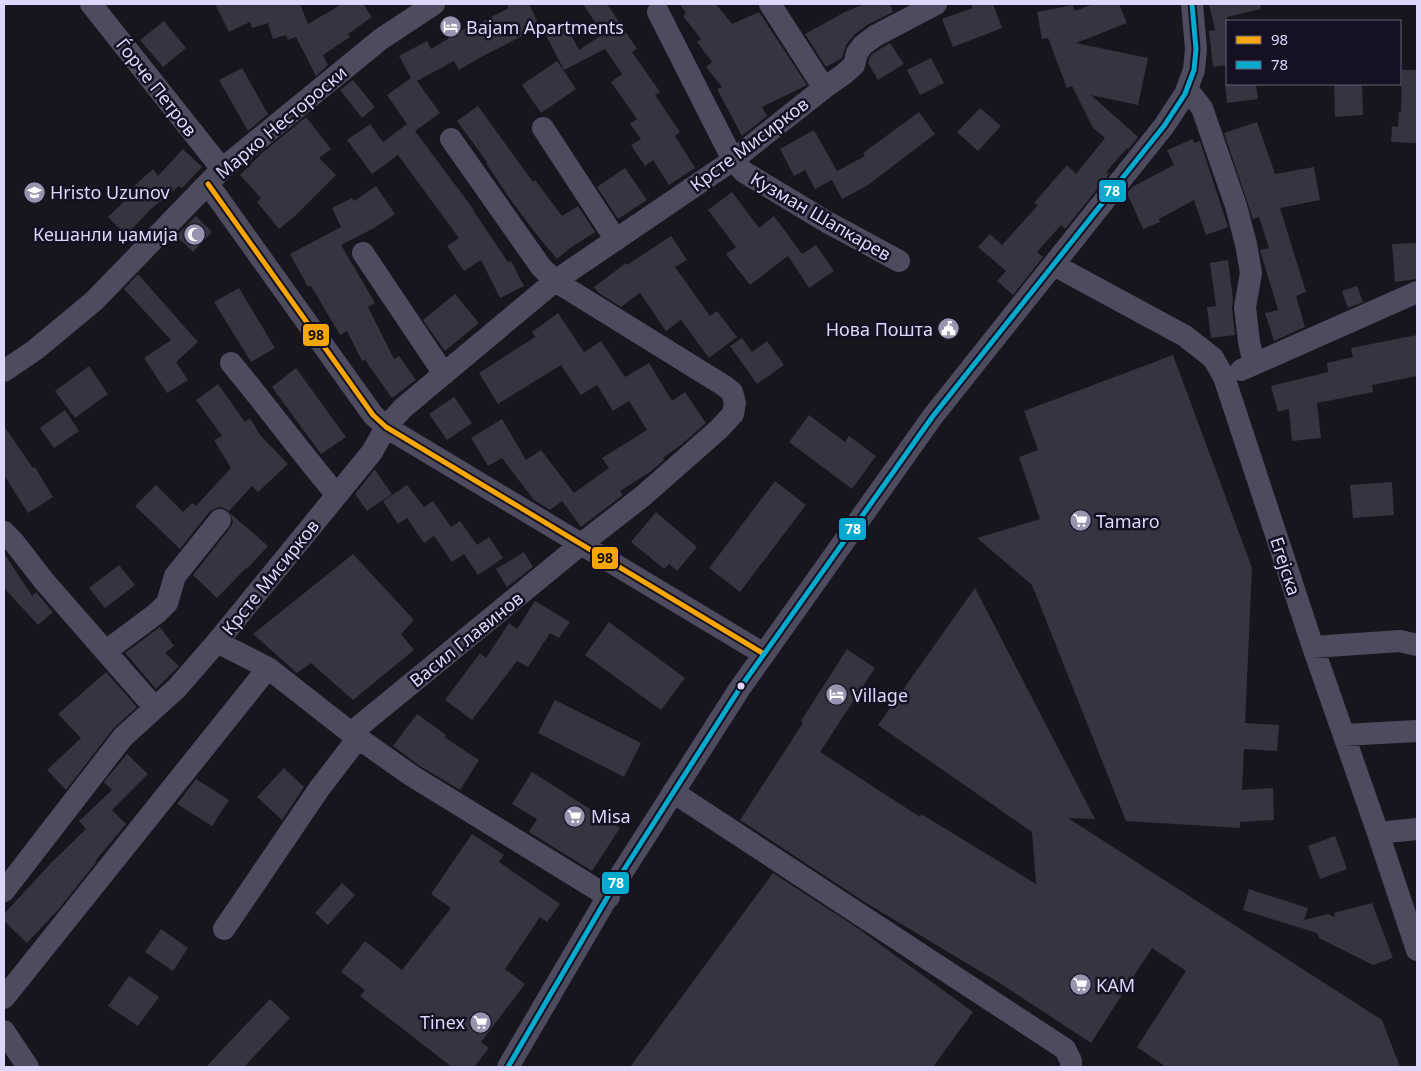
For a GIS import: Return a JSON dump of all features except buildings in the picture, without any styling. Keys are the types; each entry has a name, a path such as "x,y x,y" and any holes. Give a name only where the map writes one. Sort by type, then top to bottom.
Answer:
{"street":[{"name":"Ѓорче Петров","path":"91,4 215,177"},
{"name":"Марко Нестороски","path":"4,371 35,350 94,301 215,177 381,39 434,4"},
{"path":"770,4 824,88"},
{"name":"Крсте Мисирков","path":"4,891 123,737 177,688 217,642 372,452 386,428 403,408 555,281 732,160 844,74 854,65 857,53 863,44 936,4"},
{"path":"508,1067 673,792 764,654 781,633 933,416 1164,126 1187,89 1194,70 1196,49 1192,4"},
{"name":"Кузман Шапкарев","path":"658,12 732,160 744,172 777,192 899,261"},
{"path":"1187,89 1202,108 1236,206 1246,244 1251,273 1245,307 1249,342 1254,364"},
{"path":"543,128 616,240"},
{"path":"451,140 541,267 555,281"},
{"path":"215,177 373,415 386,428 764,654"},
{"path":"363,253 444,374"},
{"name":"Егејска","path":"1054,265 1185,336 1213,358 1224,377 1313,647 1417,950"},
{"name":"Васил Главинов","path":"224,929 355,736 580,545 642,496 719,430 732,414 735,403 732,392 723,385 555,281"},
{"path":"1224,377 1417,292"},
{"path":"231,363 337,495"},
{"path":"106,651 157,613 167,603 175,576 220,520"},
{"path":"4,532 44,581 155,708"},
{"path":"1313,647 1400,641 1417,645"},
{"path":"217,642 268,668 355,736 420,782 609,897"},
{"path":"4,998 268,668"},
{"path":"1344,735 1417,731"},
{"path":"673,792 1065,1049 1071,1061 1071,1067"},
{"path":"1378,833 1417,829"},
{"path":"4,1031 28,1067"}],"transit line":[{"name":"78","path":"508,1067 618,879 740,688 933,416 1164,126 1185,94 1194,70 1196,49 1192,4"},
{"name":"98","path":"208,184 373,415 386,427 764,654"}],"place":[{"name":"Bajam Apartments","path":"450,27"},
{"name":"Hristo Uzunov","path":"34,192"},
{"name":"Кешанли џамија","path":"194,234"},
{"name":"Нова Пошта","path":"949,329"},
{"name":"Tamaro","path":"1080,521"},
{"name":"Village","path":"836,695"},
{"name":"Misa","path":"575,816"},
{"name":"KAM","path":"1080,985"},
{"name":"Tinex","path":"481,1022"}]}
